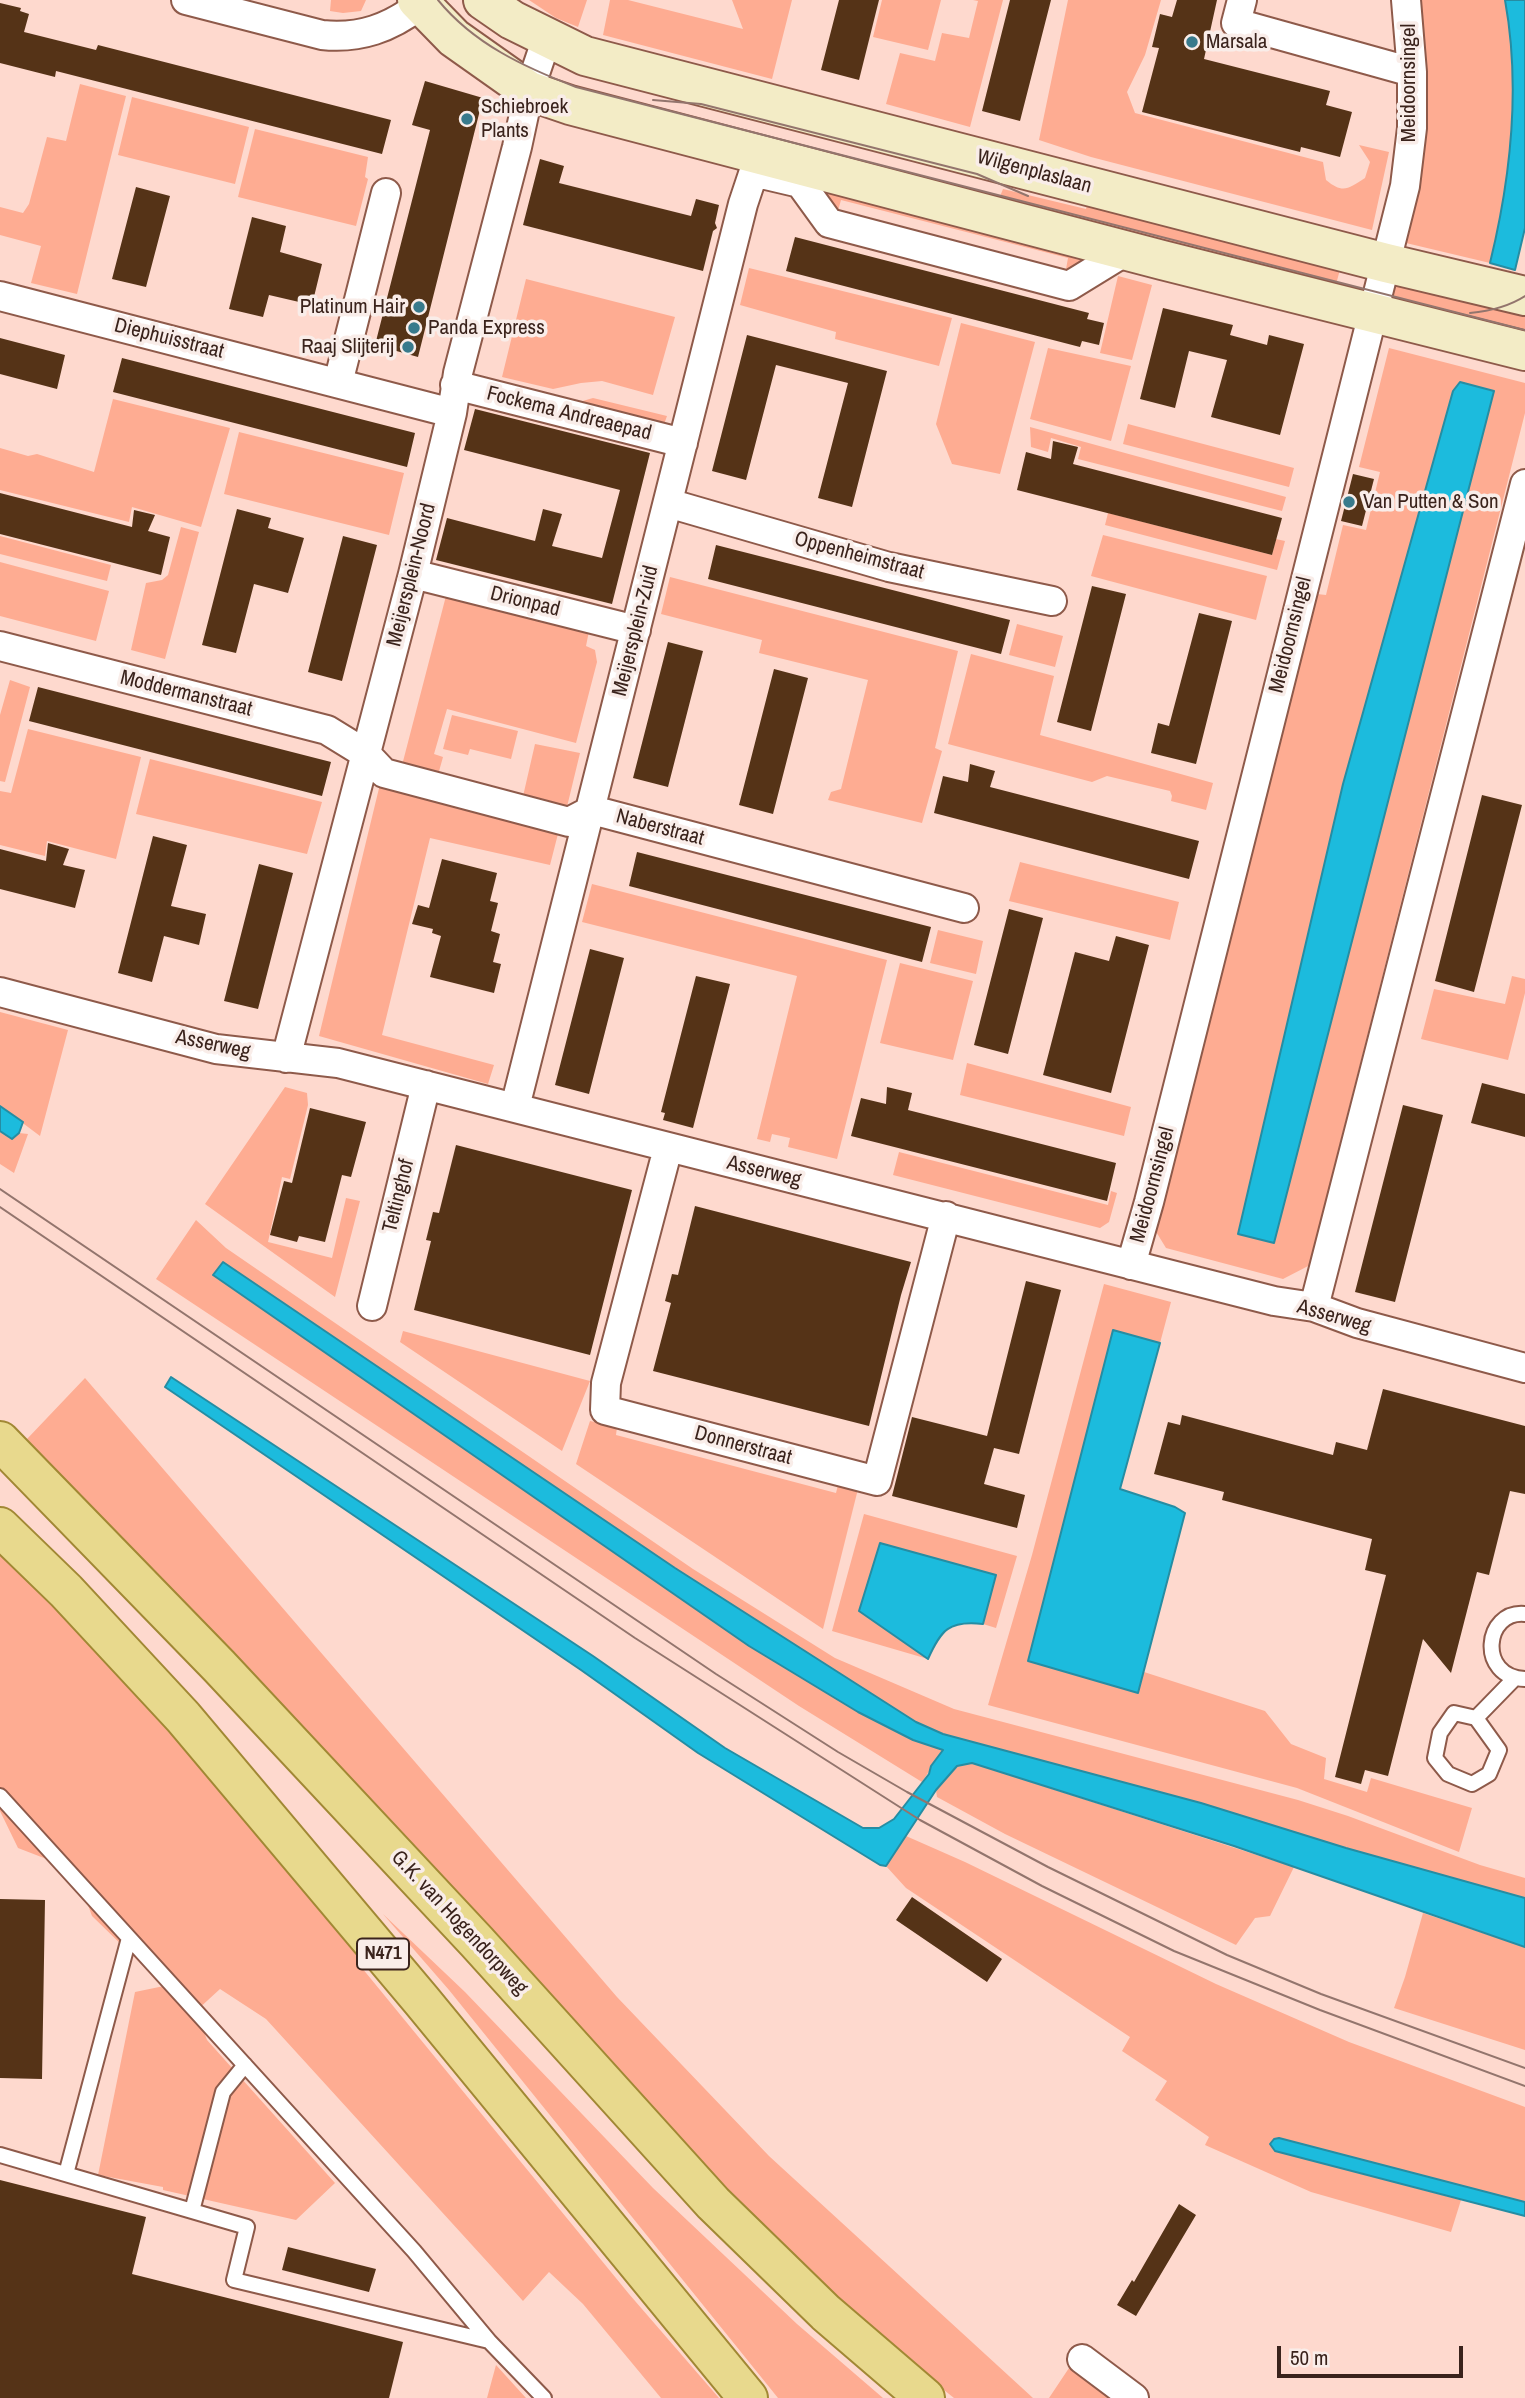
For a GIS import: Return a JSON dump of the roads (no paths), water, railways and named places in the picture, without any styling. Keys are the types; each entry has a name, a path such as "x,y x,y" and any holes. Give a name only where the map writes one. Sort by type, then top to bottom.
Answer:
{"main road":[{"name":"G.K. van Hogendorpweg","path":"0,1441 227,1674 477,1942 713,2203 826,2313 925,2398"},
{"name":"N471","path":"0,1527 66,1591 183,1717 422,2001 747,2398"}],"street":[{"path":"186,0 322,35 343,37 374,32 401,19 419,2 454,38 529,91 756,164 1126,251 1525,351"},
{"name":"Wilgenplaslaan","path":"483,0 512,20 584,56 1386,263 1525,296"},
{"path":"1241,0 1236,23 1412,72"},
{"name":"Meidoornsingel","path":"1131,1265 1405,186 1412,128 1412,72 1406,0"},
{"path":"529,91 547,38"},
{"name":"Meijersplein-Noord","path":"286,1058 413,574 452,413 455,384 529,91"},
{"name":"Meijersplein-Zuid","path":"515,1107 743,204 756,164"},
{"path":"338,383 386,193"},
{"name":"Diephuisstraat","path":"0,296 452,413"},
{"name":"Fockema Andreaepad","path":"455,384 683,443"},
{"path":"1314,1307 1525,484"},
{"name":"Oppenheimstraat","path":"668,503 889,567 1052,601"},
{"name":"Drionpad","path":"413,574 636,629"},
{"name":"Moddermanstraat","path":"0,646 327,730 366,754"},
{"name":"Naberstraat","path":"366,754 384,774 569,822 592,810 964,908"},
{"name":"Asserweg","path":"0,992 216,1049 338,1063 1274,1301 1314,1307 1370,1327 1525,1368"},
{"name":"Teltinghof","path":"372,1306 426,1085"},
{"name":"Donnerstraat","path":"668,1148 606,1383 605,1410 877,1481 946,1216"},
{"path":"1082,2359 1134,2398"}],"lane":[{"path":"1476,1718 1520,1679 1502,1671 1493,1659 1490,1644 1495,1630 1505,1619 1525,1614"},
{"path":"1454,1713 1476,1718 1499,1750 1489,1774 1472,1784 1448,1774 1435,1758 1440,1733 1454,1713"},
{"path":"0,1796 414,2251 489,2341 544,2398"},
{"path":"66,2174 129,1938"},
{"path":"192,2211 223,2092 245,2065"},
{"path":"0,2155 247,2227 234,2280 489,2341"}],"water":[{"path":"1505,0 1525,0 1525,228 1515,270 1490,263 1508,165 1513,99 1510,33"},
{"path":"1460,382 1494,391 1274,1243 1238,1234 1343,784 1453,391"},
{"path":"0,1106 23,1122 19,1133 12,1139 0,1131"},
{"path":"223,1262 675,1568 916,1722 943,1734 1201,1803 1346,1848 1525,1898 1525,1947 1234,1846 972,1763 957,1766 936,1790 886,1866 880,1865 698,1753 581,1670 165,1387 171,1377 593,1656 725,1748 863,1828 879,1828 894,1819 929,1774 931,1766 943,1750 913,1740 858,1712 749,1646 213,1275"},
{"path":"1113,1330 1160,1343 1120,1489 1175,1507 1185,1513 1138,1693 1028,1661"},
{"path":"880,1543 996,1575 983,1624 962,1624 948,1629 937,1641 928,1659 859,1611"},
{"path":"1279,2138 1525,2202 1525,2216 1275,2151 1270,2144"}],"tram line":[{"path":"438,0 452,16 484,42 519,62 576,87 1525,330"},
{"path":"653,100 701,104 977,174 1028,196"},
{"path":"1470,313 1499,308 1525,296"},
{"path":"0,1189 716,1674 838,1752 907,1792 1048,1867 1227,1955 1321,1994 1525,2068"},
{"path":"0,1207 635,1638 920,1820 1042,1886 1174,1951 1320,2010 1525,2086"}],"place":[{"name":"Marsala","path":"1192,42"},
{"name":"Schiebroek Plants","path":"467,119"},
{"name":"Platinum Hair","path":"419,307"},
{"name":"Panda Express","path":"414,328"},
{"name":"Raaj Slijterij","path":"408,347"},
{"name":"Van Putten & Son","path":"1349,502"}]}
